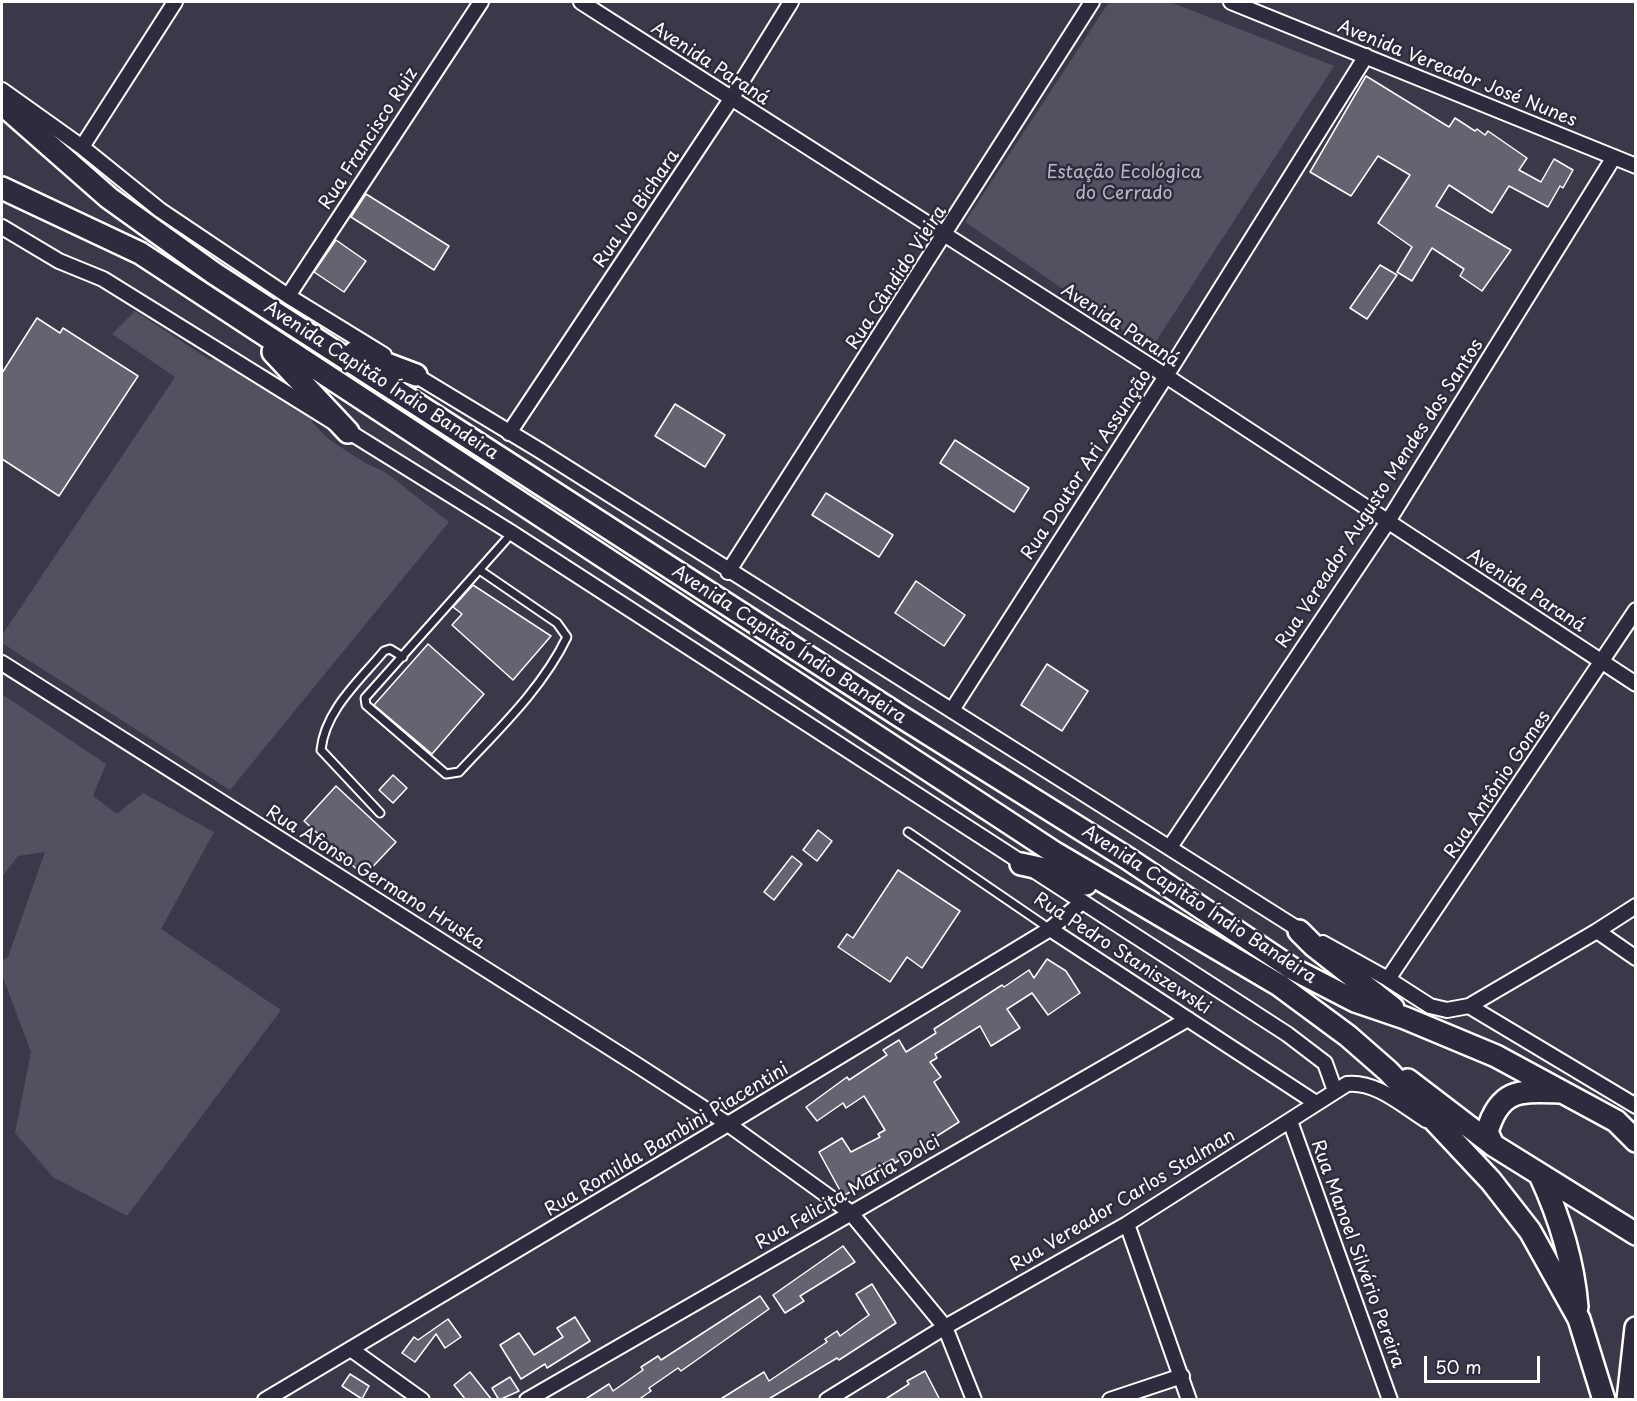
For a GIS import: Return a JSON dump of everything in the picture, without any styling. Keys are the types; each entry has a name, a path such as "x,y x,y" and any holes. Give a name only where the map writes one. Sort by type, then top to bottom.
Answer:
{"main road":[{"name":"Avenida Capitão Índio Bandeira","path":"2,104 110,198 215,274 900,716 1127,858 1286,977"},
{"name":"Avenida Capitão Índio Bandeira","path":"2,188 140,253 1055,853 1163,916 1286,977 1405,1018 1496,1056 1616,1121 1635,1141"},
{"path":"243,322 348,432"},
{"path":"314,338 416,375"},
{"path":"1021,864 1058,872 1163,916"},
{"path":"1299,931 1314,946 1405,1018"},
{"path":"1286,977 1388,1071 1491,1181 1530,1231 1579,1319"},
{"path":"1388,1071 1407,1079 1493,1146 1635,1234"},
{"path":"1493,1146 1487,1132 1493,1113 1501,1102 1521,1091 1560,1092"},
{"path":"1540,1175 1559,1217 1574,1270 1579,1319 1604,1400"},
{"path":"1628,1400 1635,1330"}],"street":[{"path":"82,147 175,2"},
{"name":"Rua Francisco Ruiz","path":"288,296 481,2"},
{"name":"Avenida Paraná","path":"581,2 1166,376 1387,524 1635,684"},
{"name":"Rua Ivo Bichara","path":"509,433 731,99 791,2"},
{"name":"Rua Cândido Vieira","path":"728,572 945,236 1092,2"},
{"name":"Avenida Vereador José Nunes","path":"1232,2 1635,166"},
{"name":"Rua Doutor Ari Assunção","path":"951,710 1166,376 1366,56"},
{"path":"2,90 82,147 160,210 288,296 1170,847 1299,931 1388,979 1430,1006 1447,1010 1469,1006 1597,932 1635,906"},
{"name":"Rua Vereador Augusto Mendes dos Santos","path":"1170,847 1387,524 1614,157"},
{"path":"2,227 59,261 103,279 512,533 1306,1048 1325,1063 1335,1091"},
{"name":"Rua Antônio Gomes","path":"1388,979 1603,662 1635,610"},
{"name":"Rua Afonso Germano Hruska","path":"2,663 729,1124 850,1212 945,1327 974,1400"},
{"name":"Rua Romilda Bambini Piacentini","path":"265,1400 729,1124 1050,928 1081,903"},
{"name":"Rua Pedro Staniszewski","path":"1050,928 1316,1103"},
{"path":"1597,932 1635,958"},
{"path":"1469,1006 1635,1106"},
{"name":"Rua Felicita Maria Dolci","path":"527,1400 1188,1019"},
{"name":"Rua Vereador Carlos Stalman","path":"827,1400 945,1327 1127,1224 1347,1084 1360,1083 1372,1087 1439,1128"},
{"name":"Rua Manoel Silvério Pereira","path":"1290,1121 1390,1400"},
{"path":"1127,1224 1190,1400"},
{"path":"352,1350 422,1400"},
{"path":"1110,1400 1182,1376"}],"lane":[{"path":"481,571 557,623 567,637 560,653 520,706 459,772 446,774 366,705 365,698 481,571 512,533"},
{"path":"380,813 321,750 323,732 330,717 384,651 390,649 403,657"},
{"name":"Rua Pedro Staniszewski","path":"908,832 1050,928"}],"green space":[{"name":"Estação Ecológica do Cerrado","path":"1109,2 1170,2 1334,66 1151,349 965,222"},
{"path":"135,311 210,360 228,352 271,371 307,398 312,422 327,438 365,463 385,472 449,522 230,790 2,643 2,635 175,377 112,334"},
{"path":"2,694 106,764 93,796 117,814 143,793 214,832 161,929 281,1010 127,1216 53,1177 15,1133 31,1052 2,975 2,960 8,957 45,852 18,856 2,877"}],"building":[{"path":"1366,76 1449,127 1455,118 1485,135 1488,131 1527,158 1519,170 1541,182 1554,159 1573,170 1563,188 1560,186 1548,207 1509,186 1492,213 1449,185 1436,206 1511,250 1482,291 1460,276 1464,269 1432,248 1412,281 1397,272 1412,247 1378,223 1410,175 1378,156 1351,196 1310,172"},
{"path":"366,194 449,246 434,270 351,217"},
{"path":"336,240 366,261 344,292 314,272"},
{"path":"1380,265 1397,275 1367,319 1350,308"},
{"path":"37,318 60,333 63,328 138,376 59,496 2,459 2,373"},
{"path":"675,404 725,435 705,467 655,436"},
{"path":"955,440 1029,488 1014,512 940,463"},
{"path":"826,493 893,535 879,557 812,515"},
{"path":"916,581 965,615 944,646 895,613"},
{"path":"473,585 551,636 513,680 452,625 462,614 453,607"},
{"path":"428,644 484,694 432,754 374,705"},
{"path":"1047,664 1088,691 1062,731 1021,705"},
{"path":"393,775 407,788 393,803 379,790"},
{"path":"336,786 396,842 364,876 304,821"},
{"path":"818,830 832,841 817,861 803,850"},
{"path":"792,856 802,864 774,900 764,892"},
{"path":"898,870 960,911 922,968 907,957 890,982 838,947 847,934 853,938"},
{"path":"1047,959 1066,971 1080,993 1048,1015 1032,993 1007,1009 1020,1028 991,1046 980,1026 935,1054 937,1058 930,1062 941,1077 934,1082 959,1122 895,1163 893,1159 859,1177 863,1185 843,1196 819,1152 842,1138 851,1152 880,1137 878,1134 885,1130 864,1096 846,1108 843,1103 817,1121 806,1107 847,1077 849,1080 887,1055 883,1050 899,1040 906,1052 936,1033 934,1029 1002,985 1004,987 1029,970 1034,978"},
{"path":"843,1246 855,1262 800,1296 804,1301 785,1313 773,1295"},
{"path":"872,1284 896,1323 839,1360 837,1358 767,1400 719,1400 764,1372 769,1381 827,1342 825,1339 837,1331 840,1336 869,1315 856,1294"},
{"path":"760,1296 769,1309 681,1371 678,1368 649,1388 651,1391 638,1400 584,1400 609,1384 613,1391 643,1370 641,1367 658,1356 661,1360"},
{"path":"575,1317 590,1341 547,1368 545,1364 521,1379 500,1345 519,1333 534,1355 563,1337 557,1328"},
{"path":"448,1319 461,1337 445,1348 436,1334 415,1362 402,1353 414,1337 418,1340"},
{"path":"925,1371 940,1400 884,1400 909,1384 907,1381"},
{"path":"470,1372 492,1400 466,1400 454,1385"},
{"path":"350,1374 369,1386 362,1399 342,1386"},
{"path":"510,1377 519,1391 499,1400 492,1388"}]}
